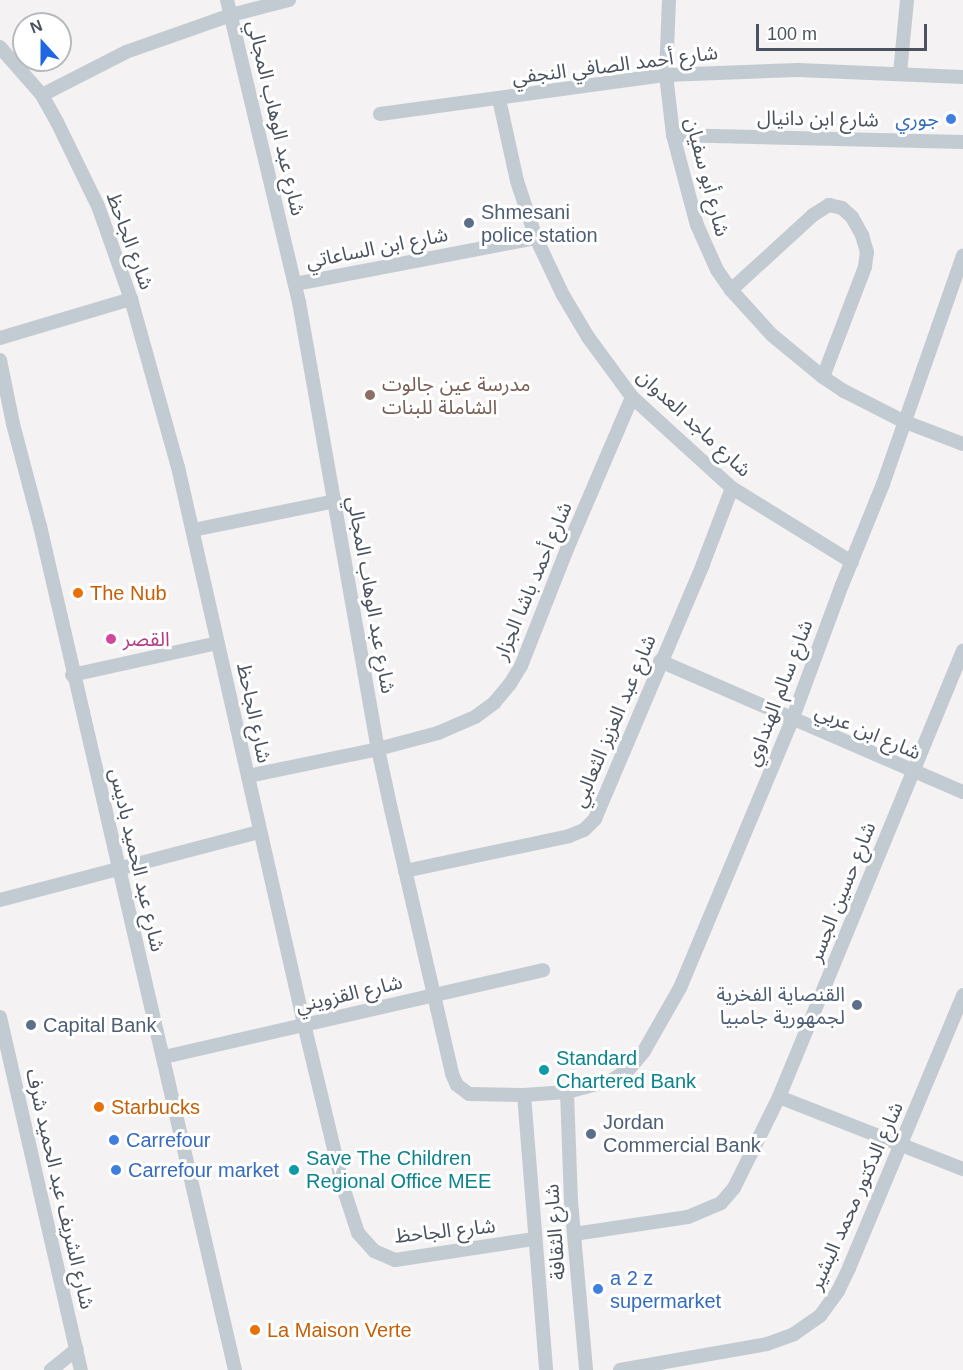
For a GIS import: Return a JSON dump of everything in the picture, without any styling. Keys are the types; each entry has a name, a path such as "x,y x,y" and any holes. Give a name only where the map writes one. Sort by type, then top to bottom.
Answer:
{"street":[{"name":"شارع عبد الوهاب المجالي","path":"227,0 295,284 378,749 452,1074 457,1085 469,1094 524,1095 567,1092"},
{"path":"42,94 126,52 231,15 289,0"},
{"name":"شارع أبو سفيان","path":"669,0 666,75 673,135 697,225 707,251 731,290 772,335 844,391 903,421 963,444"},
{"path":"900,73 907,0"},
{"name":"شارع الجاحظ","path":"0,47 42,94 89,186 131,299 161,403 193,530 259,832 343,1188 358,1233 368,1246 395,1260 534,1239"},
{"name":"شارع أحمد الصافي النجفي","path":"380,114 666,75 798,70 963,77"},
{"name":"شارع ماجد العدوان","path":"500,99 517,181 536,238 563,295 588,337 632,398 732,488 852,562"},
{"name":"شارع ابن دانيال","path":"673,135 963,142"},
{"path":"731,290 813,215 830,205 842,208 852,217 862,235 867,252 865,267 823,376"},
{"name":"شارع ابن الساعاتي","path":"295,284 536,238"},
{"name":"شارع سالم الهنداوي","path":"567,1092 612,1080 629,1069 644,1051 680,988 792,720 883,484 903,421 963,256"},
{"path":"0,338 131,299"},
{"name":"شارع عبد الحميد باديس","path":"0,360 13,424 40,526 72,675 164,1057 235,1370"},
{"name":"شارع أحمد باشا الجزار","path":"248,776 378,749 456,726 494,703 510,684 520,666 632,398"},
{"name":"شارع عبد العزيز الثعالبي","path":"405,871 569,836 584,830 595,819 703,564 732,488"},
{"path":"193,530 335,501"},
{"path":"72,675 218,644"},
{"name":"شارع حسين الجسر","path":"574,1234 680,1219 721,1203 743,1173 779,1097 963,650"},
{"name":"شارع ابن عربي","path":"660,661 912,772 963,792"},
{"path":"0,900 259,832"},
{"name":"شارع القزويني","path":"164,1057 304,1023 543,970"},
{"name":"شارع الدكتور محمد البشير","path":"620,1370 747,1349 794,1334 820,1316 828,1307 849,1268 902,1146 963,995"},
{"name":"شارع الشريف عبد الحميد شرف","path":"0,1017 81,1370"},
{"name":"شارع الثقافة","path":"567,1092 574,1234 585,1370"},
{"name":"شارع الثقافة","path":"524,1095 546,1370"},
{"path":"779,1097 963,1169"},
{"path":"51,1370 77,1349"},
{"path":"713,1355 714,1370"}],"place":[{"name":"جوري","path":"951,119"},
{"name":"Shmesani police station","path":"469,223"},
{"name":"مدرسة عين جالوت الشاملة للبنات","path":"370,395"},
{"name":"The Nub","path":"78,593"},
{"name":"القصر","path":"111,639"},
{"name":"القنصاية الفخرية لجمهورية جامبيا","path":"857,1005"},
{"name":"Capital Bank","path":"31,1025"},
{"name":"Standard Chartered Bank","path":"544,1070"},
{"name":"Starbucks","path":"99,1107"},
{"name":"Jordan Commercial Bank","path":"591,1134"},
{"name":"Carrefour","path":"114,1140"},
{"name":"Carrefour market","path":"116,1170"},
{"name":"Save The Children Regional Office MEE","path":"294,1170"},
{"name":"a 2 z supermarket","path":"598,1289"},
{"name":"La Maison Verte","path":"255,1330"}]}
